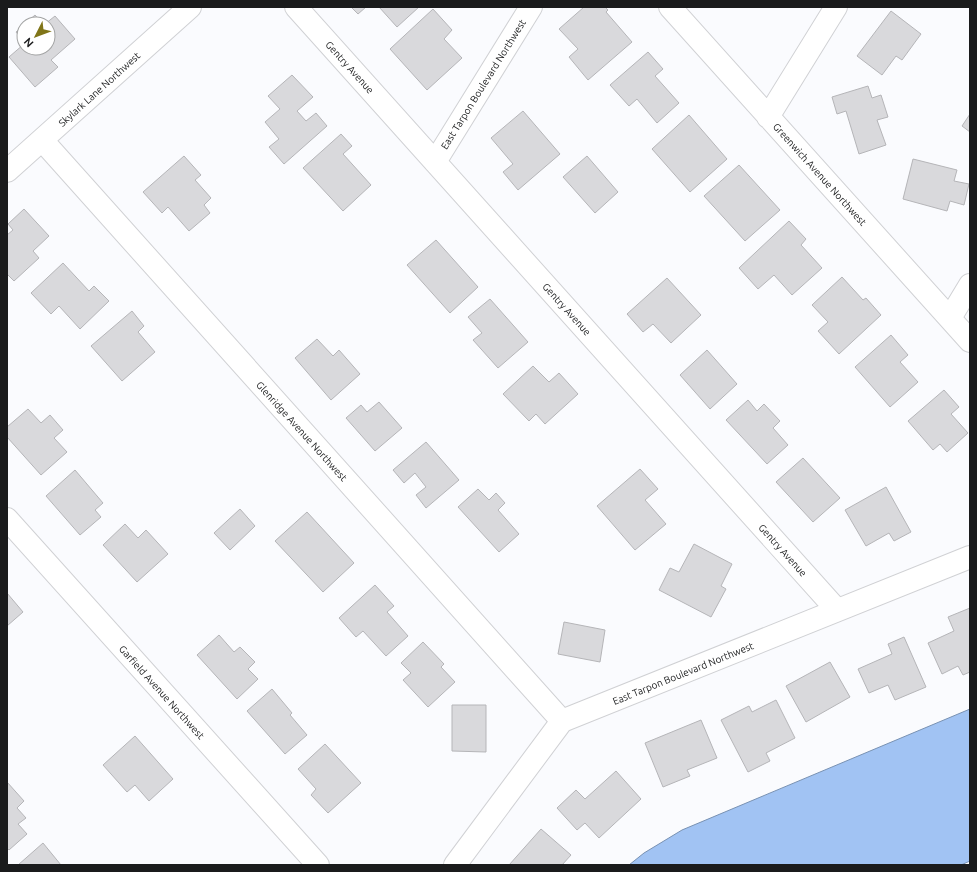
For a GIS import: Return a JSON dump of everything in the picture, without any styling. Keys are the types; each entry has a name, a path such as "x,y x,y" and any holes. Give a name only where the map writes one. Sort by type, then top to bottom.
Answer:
{"street":[{"name":"Skylark Lane Northwest","path":"7,171 190,7"},
{"name":"Gentry Avenue","path":"296,7 837,610"},
{"name":"East Tarpon Boulevard Northwest","path":"435,162 531,7"},
{"name":"Greenwich Avenue Northwest","path":"670,7 970,341"},
{"path":"768,117 836,7"},
{"name":"Glenridge Avenue Northwest","path":"42,140 562,721"},
{"path":"950,318 970,285"},
{"name":"Garfield Avenue Northwest","path":"7,519 318,865"},
{"name":"East Tarpon Boulevard Northwest","path":"562,721 970,557"},
{"path":"455,865 562,721"}],"water":[{"path":"970,709 970,861 961,865 629,865 644,853 682,830"}],"building":[{"path":"351,7 366,7 358,14"},
{"path":"379,7 419,7 397,27"},
{"path":"584,7 605,7 608,10 606,12 632,42 588,80 569,57 578,49 559,29"},
{"path":"433,9 452,30 444,39 462,58 427,90 390,49"},
{"path":"891,11 921,34 902,60 896,56 882,75 857,56"},
{"path":"56,17 75,39 56,56"},
{"path":"16,51 16,56 56,56 51,60 58,67 35,87 9,57"},
{"path":"648,52 663,69 655,76 679,103 657,123 637,99 629,106 610,85"},
{"path":"292,75 313,97 297,111 306,121 316,113 327,126 284,164 269,147 279,139 265,122 280,109 268,96"},
{"path":"868,86 872,98 881,95 888,117 877,120 886,145 859,154 846,111 837,114 832,97"},
{"path":"523,111 560,154 518,190 503,172 513,164 491,138"},
{"path":"970,114 970,132 962,126"},
{"path":"689,115 727,159 690,192 652,149"},
{"path":"341,134 352,146 343,154 371,185 343,211 303,168"},
{"path":"184,156 201,175 195,180 211,198 204,205 210,213 189,231 168,207 162,213 143,192"},
{"path":"587,156 618,192 595,213 563,177"},
{"path":"913,159 957,170 954,181 969,184 964,205 950,201 947,211 903,199"},
{"path":"739,165 780,210 745,241 704,196"},
{"path":"24,209 49,236 33,251 39,258 14,281 7,274 7,235 13,230 8,224"},
{"path":"789,221 806,239 801,245 822,268 792,295 774,275 758,289 739,268"},
{"path":"436,240 478,287 450,313 407,265"},
{"path":"63,263 89,291 94,286 109,301 80,329 59,306 51,314 31,293"},
{"path":"842,277 863,300 866,298 881,315 839,354 818,331 828,322 812,305"},
{"path":"667,278 701,315 671,343 653,324 643,332 627,314"},
{"path":"490,299 528,342 498,368 473,340 482,333 468,317"},
{"path":"132,311 144,326 138,332 155,352 122,381 91,346"},
{"path":"891,335 908,355 900,362 918,382 890,407 855,367"},
{"path":"317,339 333,356 339,350 360,374 331,400 295,358"},
{"path":"707,350 737,384 710,409 680,375"},
{"path":"533,366 549,382 559,373 578,394 545,424 536,414 529,421 503,394"},
{"path":"944,390 959,407 951,414 968,433 947,452 940,444 933,450 908,421"},
{"path":"748,400 757,411 764,404 780,421 773,428 788,445 767,464 726,420"},
{"path":"379,402 402,428 375,451 346,418 361,405 367,412"},
{"path":"28,409 41,423 50,415 63,430 54,438 67,452 41,475 7,437 7,427"},
{"path":"426,442 459,480 426,508 416,495 426,487 415,473 404,483 393,470"},
{"path":"803,458 840,498 813,522 776,482"},
{"path":"640,469 658,489 645,500 666,524 635,550 597,506"},
{"path":"75,470 103,503 95,510 101,517 80,535 46,496"},
{"path":"886,487 911,532 894,541 889,533 866,546 845,510"},
{"path":"478,489 489,500 496,493 505,503 498,510 519,534 499,552 458,507"},
{"path":"240,509 255,526 230,550 214,533"},
{"path":"307,512 354,563 323,592 275,541"},
{"path":"125,524 138,538 146,530 168,554 137,582 103,545"},
{"path":"694,544 732,564 721,586 726,589 711,617 659,590 670,568 679,572"},
{"path":"375,585 394,606 387,612 408,636 386,656 363,631 356,637 339,618"},
{"path":"7,593 23,612 7,626"},
{"path":"970,608 970,672 963,675 958,666 942,674 928,643 954,631 948,617"},
{"path":"564,622 605,630 600,662 558,654"},
{"path":"219,635 234,652 240,647 255,662 248,669 258,679 237,699 197,655"},
{"path":"904,637 926,687 895,700 888,685 869,693 858,669 892,654 888,644"},
{"path":"423,642 444,664 441,667 455,682 428,707 403,680 411,673 401,663"},
{"path":"830,662 850,697 806,722 786,686"},
{"path":"272,689 292,713 290,715 307,735 285,754 247,711"},
{"path":"776,700 795,738 766,753 770,761 748,772 721,720 749,706 752,712"},
{"path":"452,705 486,705 486,752 452,751"},
{"path":"701,720 717,758 687,770 690,776 663,787 645,743"},
{"path":"135,736 173,779 149,801 135,785 127,792 103,765"},
{"path":"325,744 361,783 328,813 311,795 316,789 298,769"},
{"path":"616,771 641,799 599,838 585,823 577,830 557,808 576,790 585,799"},
{"path":"7,782 24,801 17,808 26,818 18,824 27,834 9,850 7,848"},
{"path":"541,829 571,855 562,865 509,865"},
{"path":"43,843 61,865 18,865"}]}
